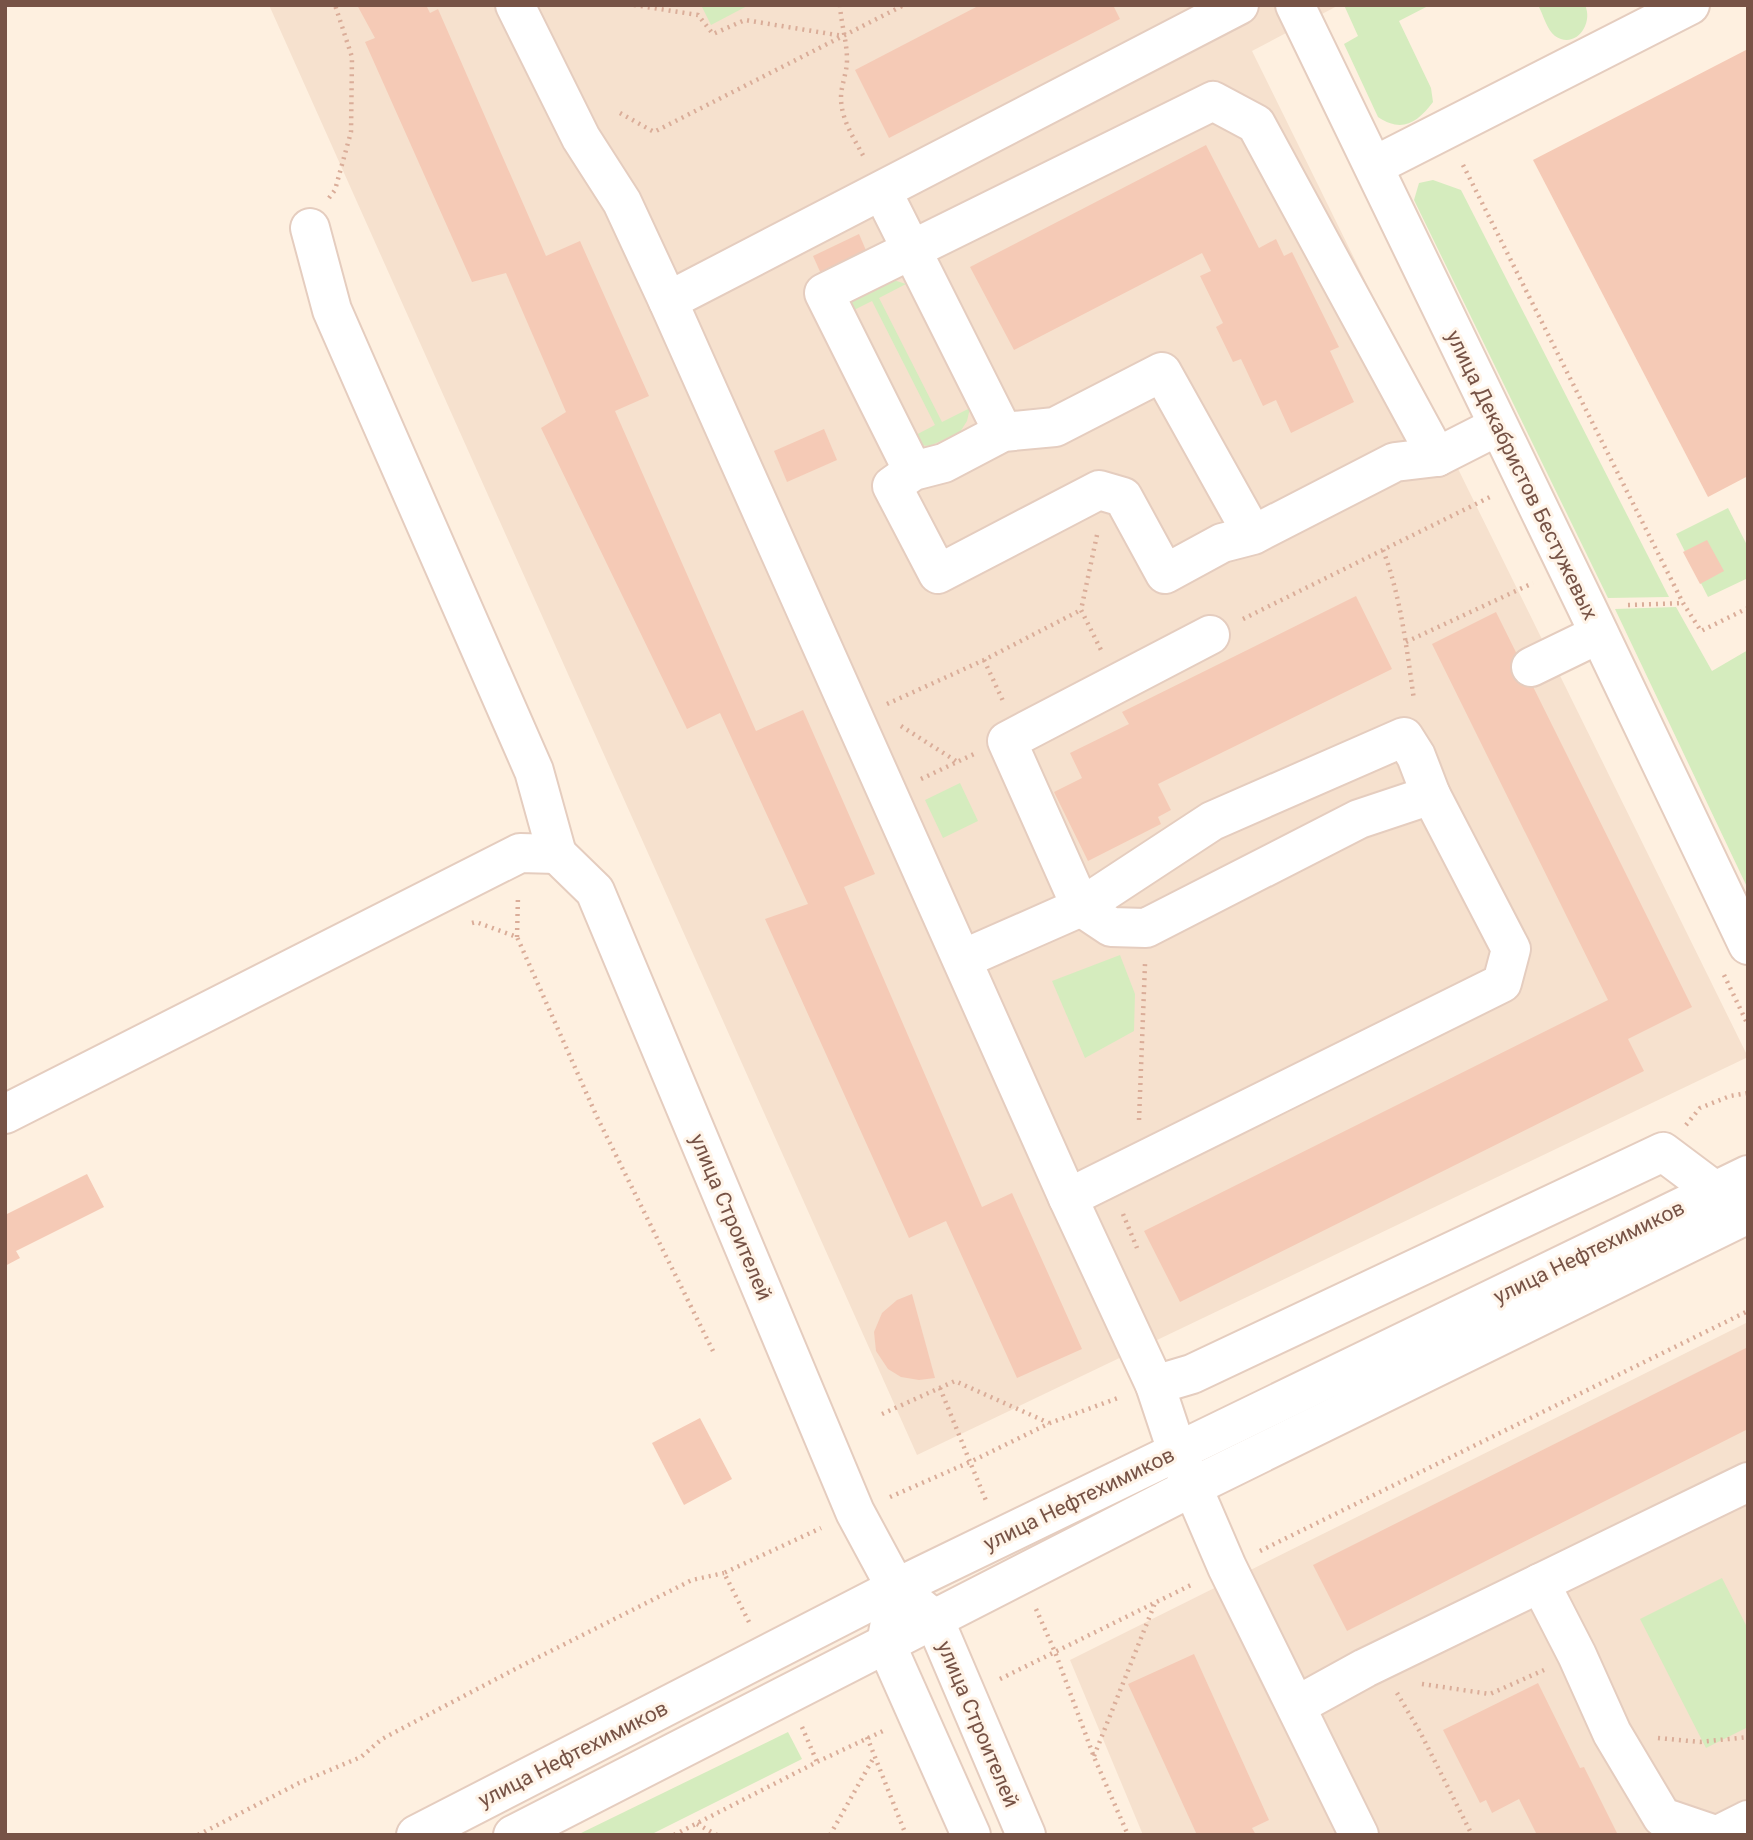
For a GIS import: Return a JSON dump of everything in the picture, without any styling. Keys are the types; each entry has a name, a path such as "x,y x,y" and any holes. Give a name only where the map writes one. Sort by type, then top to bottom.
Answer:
{"street":[{"path":"515,5 581,138 622,202 864,713 888,795 1068,1198 1155,1385 1177,1451 1227,1567 1359,1835"},
{"path":"668,301 1239,5"},
{"name":"улица Декабристов Бестужевых","path":"1295,5 1748,945"},
{"path":"1374,166 1690,5"},
{"path":"913,471 824,293 1213,101 1256,124 1437,457"},
{"path":"882,191 1003,432"},
{"path":"5,1114 520,853 557,854 534,771 332,310 310,228"},
{"path":"1252,535 1163,372 1055,427 1003,432 944,463 913,471 892,486 938,574 1099,490 1123,497 1165,574 1222,543 1252,535 1395,462 1437,457 1499,426"},
{"path":"1531,667 1593,620"},
{"path":"1210,635 1007,741 1081,907 1111,927 1146,928 1359,819 1431,795"},
{"path":"962,959 1081,907 1212,821 1404,737 1416,756 1431,795 1511,950 1502,983 1068,1198"},
{"name":"улица Строителей","path":"557,854 595,891 855,1512 896,1588 934,1619 1026,1835"},
{"path":"1155,1385 1192,1374 1663,1152 1732,1183"},
{"name":"улица Нефтехимиков","path":"416,1835 896,1588 1732,1183"},
{"path":"513,1835 1192,1487 1748,1214"},
{"path":"1296,1706 1377,1674 1540,1583 1748,1482"},
{"path":"1540,1583 1577,1655 1612,1733 1662,1818 1716,1835 1748,1820"},
{"path":"896,1588 886,1644 971,1835"}],"path":[{"path":"310,228 335,190 351,132 352,57 335,5"},
{"path":"634,5 698,15 713,34 745,20 844,36"},
{"path":"840,5 847,61 841,98 844,120 882,191"},
{"path":"620,113 654,132 904,5"},
{"path":"1445,130 1684,603 1701,631 1748,608"},
{"path":"1210,635 1490,497"},
{"path":"864,713 984,660 1081,610 1097,535 1081,499"},
{"path":"1383,550 1389,565 1406,642 1414,702 1404,737"},
{"path":"1406,642 1534,583"},
{"path":"1593,620 1684,603"},
{"path":"864,713 956,761"},
{"path":"888,795 956,761 1007,741"},
{"path":"463,928 476,922 517,937 597,1117 713,1351"},
{"path":"1139,1252 1123,1215 1138,1162 1146,928"},
{"path":"1663,1152 1700,1108 1730,1096 1748,1093"},
{"path":"882,1414 955,1381 1050,1423"},
{"path":"940,1388 970,1462 1050,1423 1155,1385"},
{"path":"198,1835 299,1783 361,1757 382,1739 692,1580 724,1573"},
{"path":"1094,1757 1155,1603"},
{"path":"1055,1652 1094,1757 1128,1835"},
{"path":"1377,1674 1490,1694 1577,1655"},
{"path":"1377,1674 1420,1732 1472,1835"},
{"path":"1612,1733 1700,1742 1748,1737"},
{"path":"867,1737 906,1835"},
{"path":"830,1835 874,1756"},
{"path":"696,1824 717,1835"}],"shaded area":[{"path":"269,5 1339,5 1252,51 1748,1057 917,1455"},
{"path":"1748,1322 1748,1835 1143,1835 1070,1660"}],"green space":[{"path":"701,5 749,5 711,25"},
{"path":"1344,5 1430,5 1399,21 1431,88 1433,102 1415,120 1402,125 1378,117 1344,44 1358,36"},
{"path":"1538,5 1585,5 1585,27 1581,33 1569,40 1555,36"},
{"path":"1433,180 1461,190 1669,597 1608,598 1414,200 1419,183"},
{"path":"884,277 906,284 879,298 942,422 970,408 967,421 960,432 930,446 916,445 908,439 935,425 872,301 844,315 853,294"},
{"path":"1728,508 1748,547 1748,578 1708,597 1676,534"},
{"path":"1676,607 1712,671 1748,650 1748,889 1615,609"},
{"path":"960,783 978,821 943,838 925,800"},
{"path":"1120,955 1135,994 1134,1031 1085,1058 1052,981"},
{"path":"1722,1578 1748,1629 1748,1727 1706,1748 1640,1619"},
{"path":"788,1732 802,1759 650,1835 577,1835"}],"building":[{"path":"357,5 426,5 430,13 438,9 546,256 580,241 649,396 615,411 756,731 803,710 875,874 844,887 982,1207 1012,1193 1082,1349 1017,1378 946,1221 909,1238 765,919 808,904 720,713 687,729 541,428 566,412 506,273 472,282 365,42 375,38"},
{"path":"980,5 1113,5 1120,19 889,138 855,70"},
{"path":"1746,50 1748,476 1708,497 1533,160"},
{"path":"1206,145 1259,248 1276,239 1284,256 1292,252 1339,347 1330,351 1354,402 1291,433 1276,400 1263,406 1241,359 1233,362 1216,327 1223,323 1200,276 1211,271 1202,253 1014,350 970,267"},
{"path":"859,234 868,255 822,276 813,256"},
{"path":"824,429 837,460 787,482 774,451"},
{"path":"1707,540 1724,571 1700,584 1683,552"},
{"path":"1356,596 1392,669 1158,784 1171,810 1158,817 1161,824 1088,861 1054,792 1082,778 1070,753 1129,724 1122,712"},
{"path":"1496,612 1692,1007 1628,1039 1644,1071 1180,1302 1144,1231 1608,1000 1432,644"},
{"path":"87,1174 104,1207 16,1251 20,1258 5,1266 5,1215"},
{"path":"912,1294 935,1378 919,1380 901,1377 888,1369 876,1351 874,1332 882,1313 897,1300"},
{"path":"1748,1347 1748,1429 1347,1631 1313,1565"},
{"path":"700,1418 732,1479 684,1505 652,1443"},
{"path":"1194,1654 1269,1820 1252,1828 1256,1835 1197,1835 1128,1684"},
{"path":"1538,1683 1580,1768 1584,1767 1618,1835 1537,1835 1519,1799 1492,1813 1486,1800 1480,1803 1443,1730"}]}
